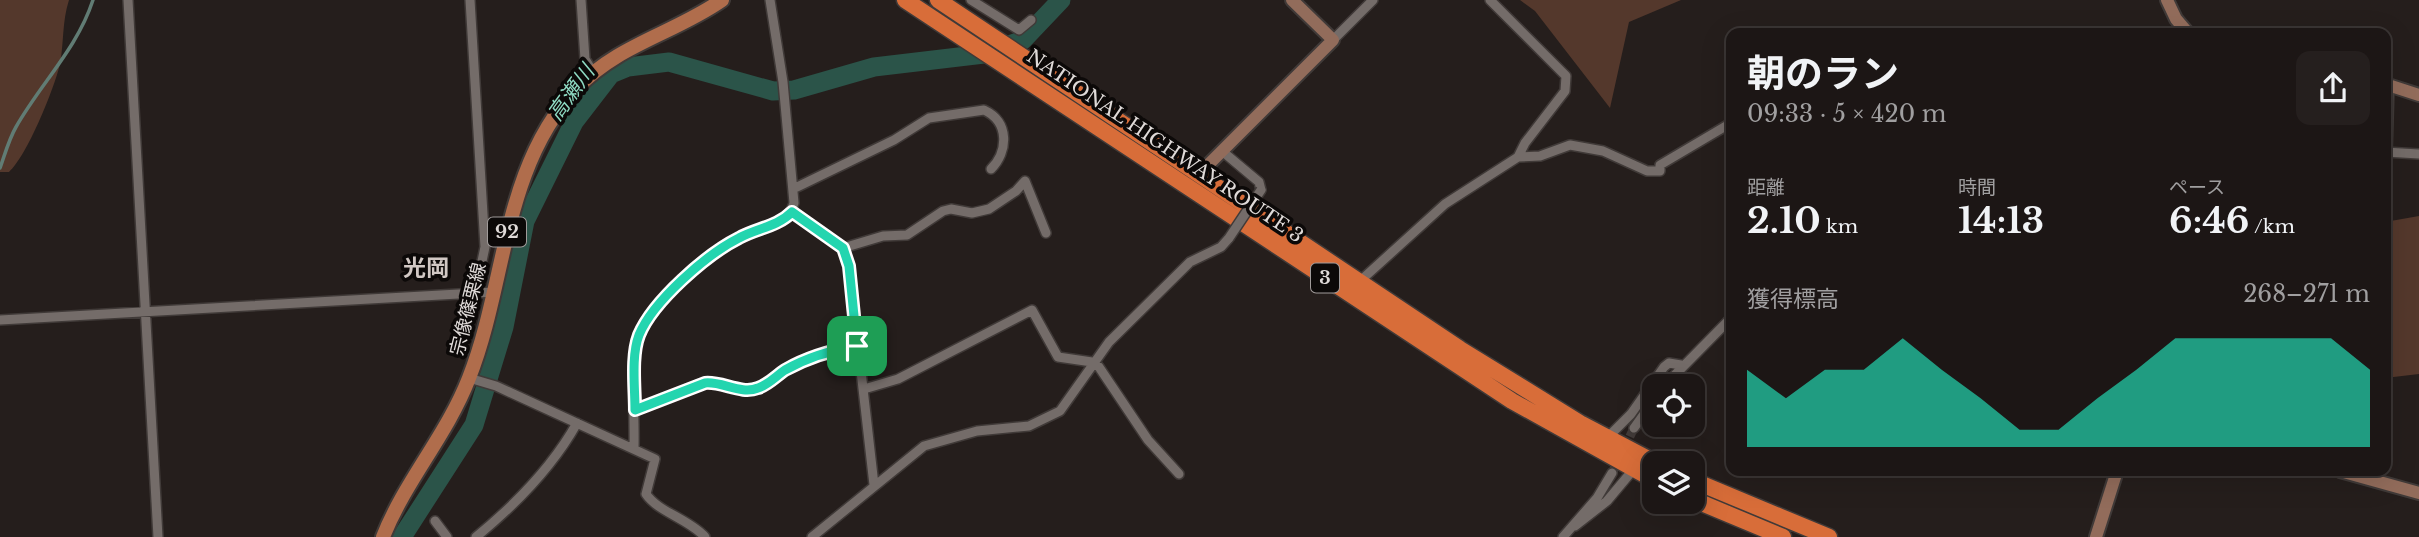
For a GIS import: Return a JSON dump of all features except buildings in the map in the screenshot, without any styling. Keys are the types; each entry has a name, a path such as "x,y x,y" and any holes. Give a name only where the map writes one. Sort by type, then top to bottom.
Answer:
{"highway":[{"name":"NATIONAL HIGHWAY ROUTE 3","path":"905,0 1512,401 1642,474"},
{"name":"NATIONAL HIGHWAY ROUTE 3","path":"938,0 1460,349 1607,438 1642,456"},
{"path":"1705,486 1829,537"},
{"path":"1705,504 1783,537"}],"main road":[{"name":"宗像篠栗線","path":"383,537 399,501 442,435 469,378 494,292 513,210 539,142 561,106 593,72 614,57 722,0"}],"street":[{"path":"128,0 158,537"},
{"path":"470,0 485,247 475,294"},
{"path":"581,0 585,59 593,72"},
{"path":"634,447 638,336 648,318 692,272 715,254 739,237 783,220 792,212 795,188 770,0"},
{"path":"971,0 1018,30 1031,20"},
{"path":"1292,0 1333,40"},
{"path":"1198,175 1373,0"},
{"path":"1490,0 1566,76 1565,91 1525,143 1518,157"},
{"path":"2167,0 2184,28"},
{"path":"2391,86 2419,95"},
{"path":"795,188 894,140 929,118 984,110 999,120 1004,134 1001,159 991,169"},
{"path":"1359,282 1445,204 1518,157 1540,156 1570,145 1603,151 1647,171 1660,171 1660,164 1726,126"},
{"path":"812,537 924,446 940,439 977,431 1029,426 1060,411 1092,362 1190,262 1221,247 1261,190 1259,182 1222,151"},
{"path":"2391,152 2419,154"},
{"path":"843,248 883,236 907,235 943,211 951,209 972,213 989,209 1016,191 1025,181 1045,233"},
{"path":"792,212 843,248 849,266 874,485"},
{"path":"0,320 494,292"},
{"path":"864,389 898,379 1032,310 1058,357 1092,362 1099,367 1148,440 1179,474"},
{"path":"1673,374 1726,323"},
{"path":"635,410 705,383 717,382 739,389 759,388 827,351 857,346"},
{"path":"1607,438 1632,414 1669,363 1681,365"},
{"path":"469,378 496,386 634,447 655,459 646,494 652,502 691,523 705,537"},
{"path":"1634,428 1642,417"},
{"path":"476,537 519,498 565,445 577,423"},
{"path":"1563,537 1599,508 1633,470"},
{"path":"1575,526 1612,473"},
{"path":"2096,537 2115,476"},
{"path":"2358,476 2419,493"},
{"path":"435,521 447,537"}],"shaded area":[{"path":"0,0 69,0 60,64 52,89 24,152 9,172 0,172"},
{"path":"1520,0 1681,0 1629,22 1610,108 1535,11"},
{"path":"2419,216 2419,374 2391,377 2391,221"}],"waterway":[{"path":"0,168 16,127 78,34 93,0"},
{"name":"高瀬川","path":"402,537 474,425 504,327 525,221 574,122 611,74 628,67 669,62 773,91 794,90 874,67 984,54 1023,40 1061,0"}],"tunnel":[{"path":"1612,473 1634,428"}],"district":[{"name":"光岡","path":"426,268"}],"route":[{"path":"792,212 843,248 854,299 857,346 827,351 797,364 759,388 739,389 717,382 705,383 635,410 638,336 648,318 676,287 715,254 739,237 783,220 792,212"}]}
